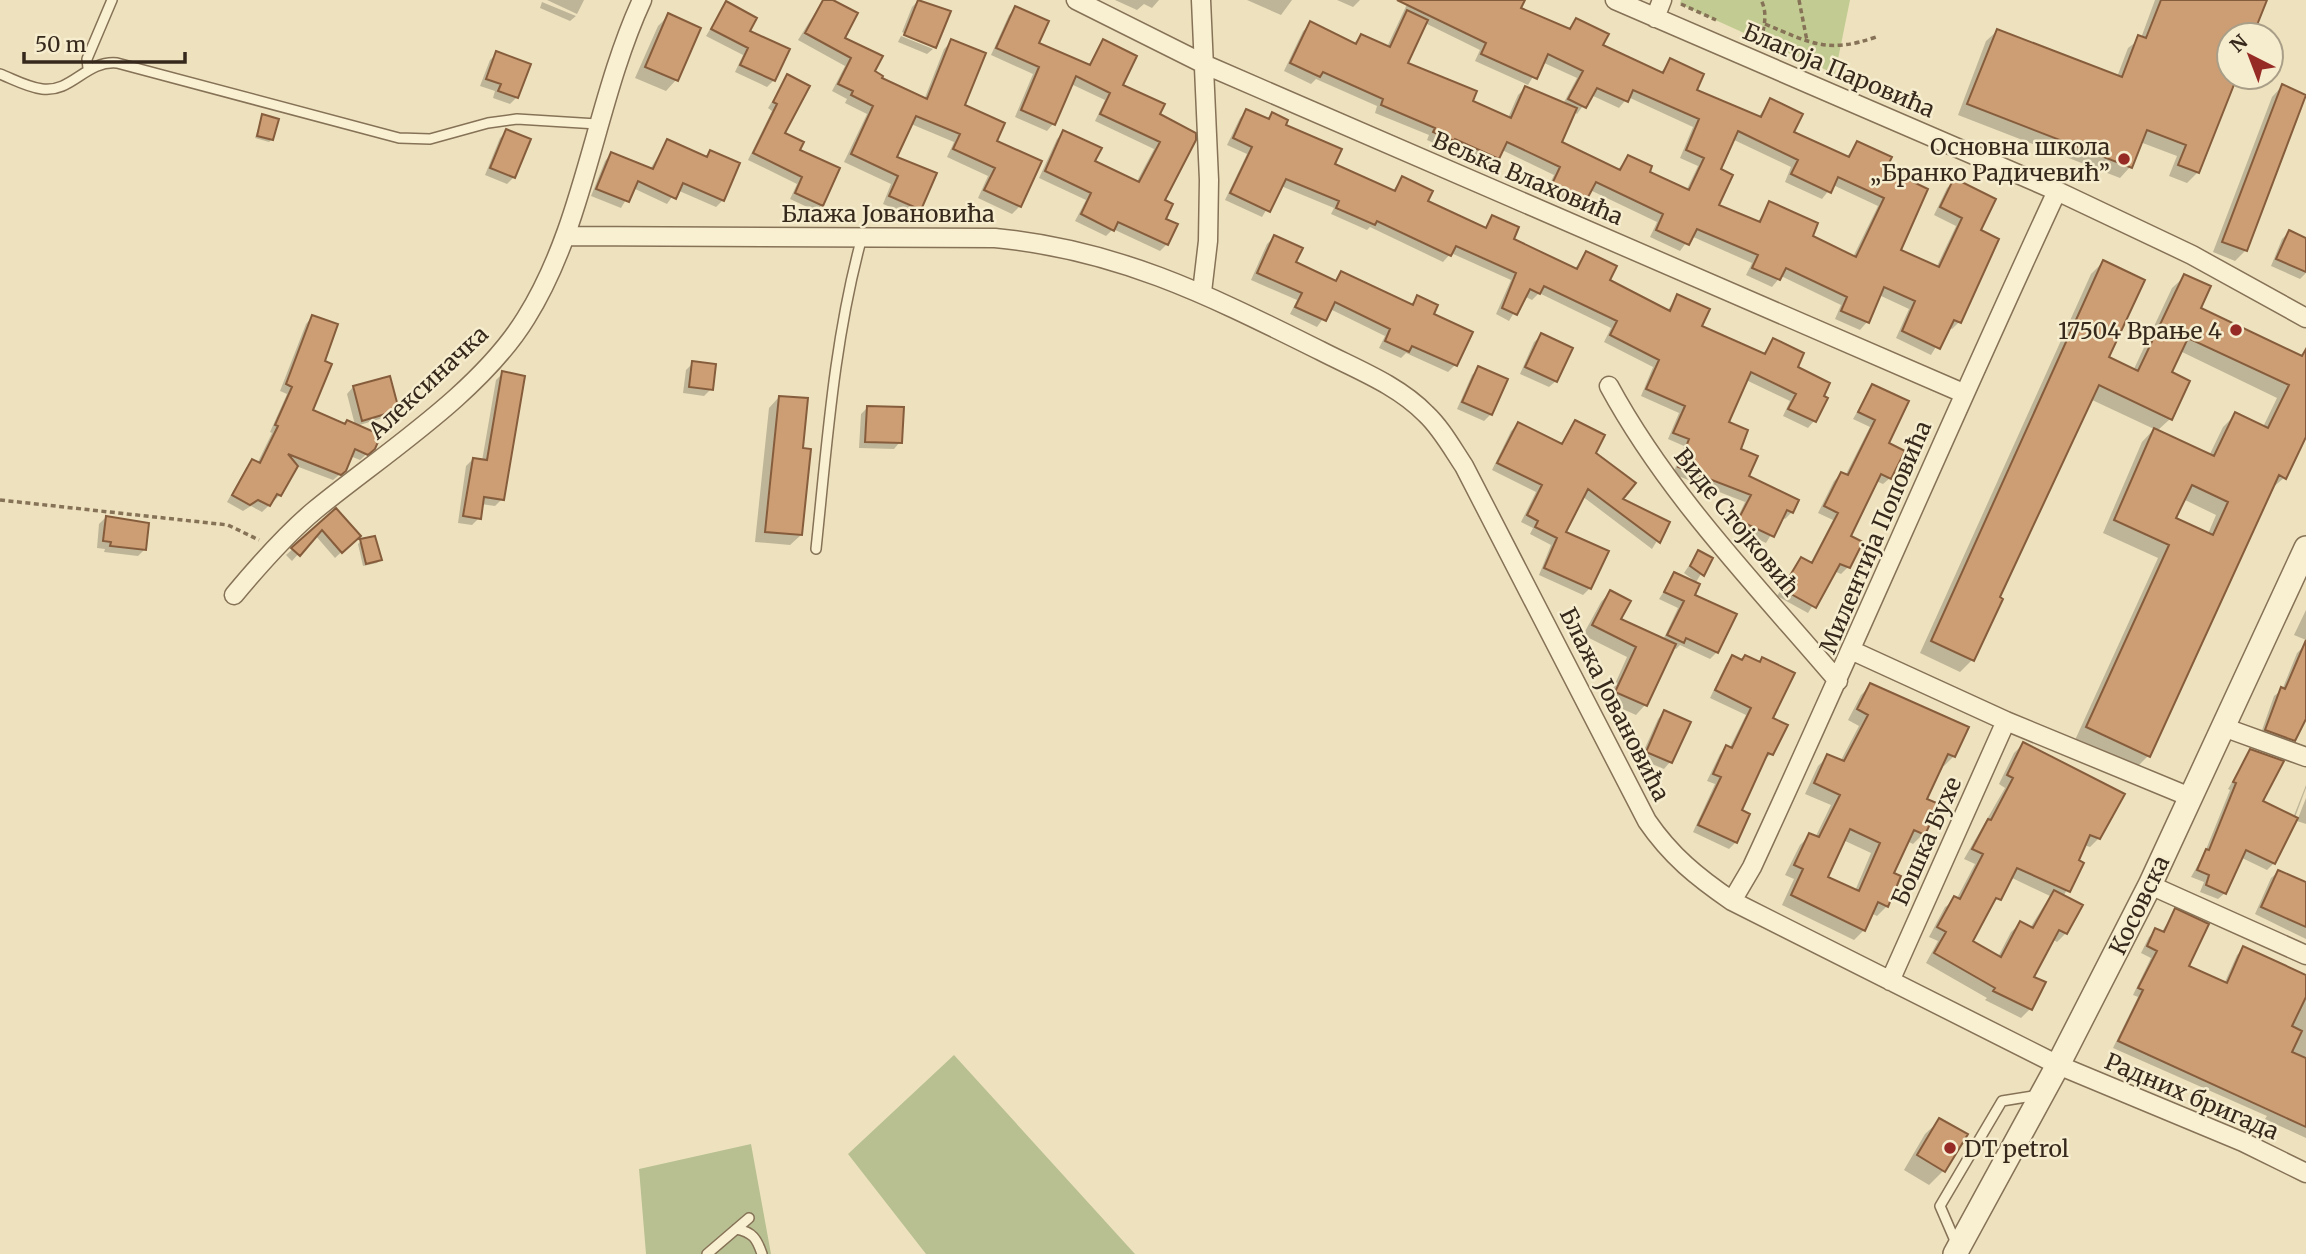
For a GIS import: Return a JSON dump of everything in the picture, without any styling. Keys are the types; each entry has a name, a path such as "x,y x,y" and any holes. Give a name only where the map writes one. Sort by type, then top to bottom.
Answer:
{"street":[{"name":"Алексиначка","path":"234,595 275,548 315,510 450,401 525,320 567,236 622,43 642,0"},
{"name":"Вељка Влаховића","path":"1076,0 1206,65 1964,393"},
{"path":"1200,0 1206,65 1209,217 1202,292"},
{"name":"Благоја Паровића","path":"1615,0 2057,191 2192,255 2306,318"},
{"path":"1656,18 1662,0"},
{"name":"Милентија Поповића","path":"1732,901 1752,867 1853,651 1964,393 2057,191"},
{"name":"Блажа Јовановића","path":"567,236 995,238 1038,242 1095,254 1202,292 1362,372 1403,395 1426,414 1464,466 1647,821 1673,856 1694,875 1732,901 2058,1065"},
{"name":"Виде Стојковић","path":"1609,386 1633,432 1692,508 1838,681"},
{"name":"Косовска","path":"1957,1251 2058,1065 2150,885 2305,551"},
{"path":"1853,651 2006,721 2190,797"},
{"name":"Бошка Бухе","path":"1890,981 2006,721"},
{"path":"2222,727 2306,757"},
{"path":"2150,885 2306,955"},
{"name":"Радних бригада","path":"2058,1065 2243,1142 2306,1173"}],"lane":[{"path":"88,68 87,60 112,0"},
{"path":"0,74 30,86 52,88 69,83 88,68 102,63 117,63 416,140 517,119 597,124"},
{"path":"816,549 833,385 848,289 862,237"},
{"path":"1957,1251 1940,1206 2002,1101 2042,1094"},
{"path":"707,1254 749,1218"},
{"path":"736,1229 747,1231 757,1238 762,1254"}],"path":[{"path":"1761,0 1765,7 1761,40"},
{"path":"1799,0 1807,41"},
{"path":"1765,24 1807,41 1841,48 1876,37"},
{"path":"0,500 228,525 275,548"}],"green space":[{"path":"1681,0 1850,0 1835,74 1680,4"},
{"path":"954,1055 1135,1254 926,1254 848,1154"},
{"path":"751,1144 771,1254 646,1254 639,1169"}],"building":[{"path":"823,0 833,0 858,13 845,38 883,56 875,71 883,76 882,78 927,99 951,39 986,53 965,105 1005,123 997,141 1042,161 1021,207 984,190 995,168 953,149 960,134 916,116 897,157 937,173 921,210 889,196 898,176 851,154 873,106 851,95 853,91 838,84 851,58 805,33"},
{"path":"918,0 951,11 936,48 904,35"},
{"path":"1397,0 1525,0 1521,8 1570,29 1576,18 1609,34 1603,45 1663,73 1670,58 1704,74 1697,90 1761,117 1770,98 1803,114 1794,132 1849,157 1857,141 1892,157 1886,169 1928,189 1901,250 1939,267 1962,218 1940,207 1954,178 1996,199 1981,230 1999,239 1961,323 1954,320 1940,349 1902,331 1915,301 1884,287 1869,323 1841,311 1847,297 1786,268 1780,280 1752,268 1758,255 1697,229 1689,245 1656,230 1663,214 1596,182 1586,201 1552,184 1560,167 1507,142 1499,159 1433,132 1435,128 1381,105 1383,99 1323,72 1320,77 1290,63 1310,21 1356,44 1361,34 1390,47 1407,10 1428,20 1408,63 1477,91 1473,101 1511,118 1525,86 1577,108 1562,142 1620,170 1628,155 1652,166 1650,172 1689,190 1704,158 1686,150 1699,119 1633,90 1628,102 1597,88 1586,108 1568,99 1583,71 1548,54 1537,79 1481,54 1486,43","holes":["1738,131 1798,160 1791,174 1831,193 1838,177 1884,198 1856,257 1813,236 1818,223 1769,201 1760,222 1719,205 1733,175 1721,169"]},
{"path":"2161,0 2267,0 2259,21 2215,21 2215,91 2231,91 2199,173 2178,165 2186,145 2147,130 2132,168 1967,104 1997,29 2122,77 2138,35 2146,38"},
{"path":"726,1 757,18 750,31 790,49 775,81 740,65 748,48 711,29"},
{"path":"1015,6 1049,21 1039,43 1090,65 1103,39 1137,56 1123,85 1165,104 1160,114 1196,133 1196,140 1165,200 1173,204 1166,219 1178,224 1168,245 1118,222 1114,231 1081,214 1091,193 1045,171 1063,130 1102,148 1095,161 1139,182 1160,142 1100,114 1110,93 1076,76 1055,125 1021,110 1039,67 996,48"},
{"path":"668,13 701,28 678,81 645,67"},
{"path":"496,51 531,64 518,98 498,91 501,84 486,79"},
{"path":"787,74 810,86 785,133 804,142 800,150 840,168 823,206 795,193 802,177 753,153 777,104 773,102"},
{"path":"2285,85 2306,95 2247,251 2222,242 2279,91 2285,91"},
{"path":"1246,109 1269,119 1272,112 1288,120 1286,125 1342,149 1335,164 1395,191 1402,176 1433,191 1428,201 1486,228 1492,215 1519,227 1514,239 1577,269 1586,251 1617,266 1610,280 1670,311 1677,294 1710,309 1702,326 1765,354 1773,338 1804,353 1798,367 1830,383 1824,396 1828,398 1816,422 1788,409 1796,394 1751,372 1729,422 1748,430 1741,449 1758,456 1749,476 1799,500 1793,513 1787,510 1774,537 1738,520 1751,495 1678,467 1689,439 1673,433 1685,406 1646,389 1659,360 1610,335 1617,321 1544,286 1540,294 1530,289 1517,315 1502,308 1516,273 1456,246 1451,256 1377,221 1375,225 1336,208 1339,201 1286,179 1270,212 1230,193 1252,147 1233,138"},
{"path":"262,114 279,119 273,140 257,136"},
{"path":"506,129 531,139 515,178 490,168"},
{"path":"667,139 707,157 710,150 740,163 724,201 683,183 676,199 638,181 629,202 596,189 611,152 653,169"},
{"path":"2289,230 2306,238 2306,272 2276,259"},
{"path":"1274,235 1303,248 1296,262 1336,281 1341,271 1413,305 1417,295 1438,305 1434,314 1473,332 1457,366 1412,346 1409,352 1385,341 1390,329 1335,302 1326,321 1295,307 1302,293 1257,273"},
{"path":"2103,260 2145,280 2109,357 2138,371 2184,274 2211,286 2201,308 2302,356 2306,349 2306,437 2286,479 2279,475 2150,757 2086,727 2169,545 2114,520 2154,428 2214,456 2235,412 2268,428 2289,385 2188,338 2172,372 2190,381 2172,420 2099,385 2000,597 2003,599 1974,661 1931,641","holes":["2192,485 2228,502 2213,535 2176,518"]},
{"path":"312,315 338,324 325,361 332,364 313,410 345,424 347,420 381,435 375,449 368,455 355,449 346,471 341,475 288,454 298,466 281,496 277,494 270,506 258,500 250,505 232,495 252,459 260,463 278,426 275,425 292,387 286,384"},
{"path":"1541,333 1573,348 1557,382 1525,367"},
{"path":"692,361 716,364 713,390 689,387"},
{"path":"1478,366 1508,379 1492,415 1462,402"},
{"path":"502,371 525,376 504,500 484,497 481,519 463,516 473,458 487,460"},
{"path":"390,376 399,410 362,421 353,386"},
{"path":"1872,384 1909,401 1889,443 1905,451 1891,479 1881,474 1851,536 1863,542 1850,568 1840,564 1816,608 1782,589 1801,557 1812,563 1838,513 1824,506 1841,472 1848,475 1875,420 1858,412"},
{"path":"779,396 808,398 803,448 811,449 802,535 765,532"},
{"path":"867,406 904,407 902,443 865,442"},
{"path":"1575,420 1605,435 1596,453 1636,483 1623,499 1670,522 1660,543 1588,489 1566,532 1609,551 1591,589 1544,568 1557,538 1535,527 1538,521 1527,515 1542,485 1497,463 1518,422 1562,444"},
{"path":"336,508 361,536 342,553 322,530 300,556 291,548"},
{"path":"106,516 149,523 146,550 110,546 111,542 103,541"},
{"path":"375,536 382,560 366,564 360,539"},
{"path":"1698,550 1713,558 1704,576 1690,566"},
{"path":"1674,572 1700,584 1695,595 1737,614 1718,653 1686,638 1684,643 1667,635 1684,601 1664,592"},
{"path":"1610,590 1631,601 1621,619 1676,644 1647,706 1615,692 1636,647 1592,625"},
{"path":"2306,640 2306,719 2295,741 2265,730 2281,687 2285,689"},
{"path":"1732,655 1742,660 1745,655 1760,662 1762,657 1795,673 1773,718 1788,725 1773,755 1768,753 1742,810 1750,814 1737,843 1698,825 1721,777 1713,774 1726,745 1732,748 1751,708 1715,690"},
{"path":"1870,683 1969,727 1955,757 1948,754 1927,799 1939,804 1925,835 1914,830 1894,873 1901,876 1888,907 1878,902 1865,931 1791,895 1803,869 1794,865 1809,833 1819,837 1840,795 1814,783 1827,754 1844,761 1868,715 1857,709","holes":["1850,829 1880,843 1859,891 1828,877"]},
{"path":"1664,710 1691,722 1672,763 1646,752"},
{"path":"2023,742 2125,794 2100,839 2090,835 2079,860 2084,863 2070,892 2017,868 2001,900 1996,898 1973,941 2001,957 2020,921 2033,928 2054,890 2083,905 2067,934 2059,930 2034,977 2046,982 2032,1010 1993,991 1995,988 1934,953 1946,932 1937,927 1954,896 1960,899 1983,854 1972,849 2013,778 2007,775"},
{"path":"2250,749 2284,761 2263,801 2298,818 2275,864 2246,850 2226,894 2206,885 2209,875 2197,870 2206,849 2209,850 2236,783 2233,782"},
{"path":"2278,870 2306,882 2306,927 2261,907"},
{"path":"2175,908 2209,924 2189,966 2227,983 2243,946 2306,975 2306,997 2292,1026 2302,1031 2292,1052 2306,1058 2306,1127 2118,1041 2143,990 2138,988 2157,951 2147,946 2155,928 2164,932"},
{"path":"1939,1118 1968,1134 1945,1172 1917,1155"}],"place":[{"name":"Основна школа „Бранко Радичевић”","path":"2124,159"},
{"name":"17504 Врање 4","path":"2236,330"},
{"name":"DT petrol","path":"1950,1148"}]}
